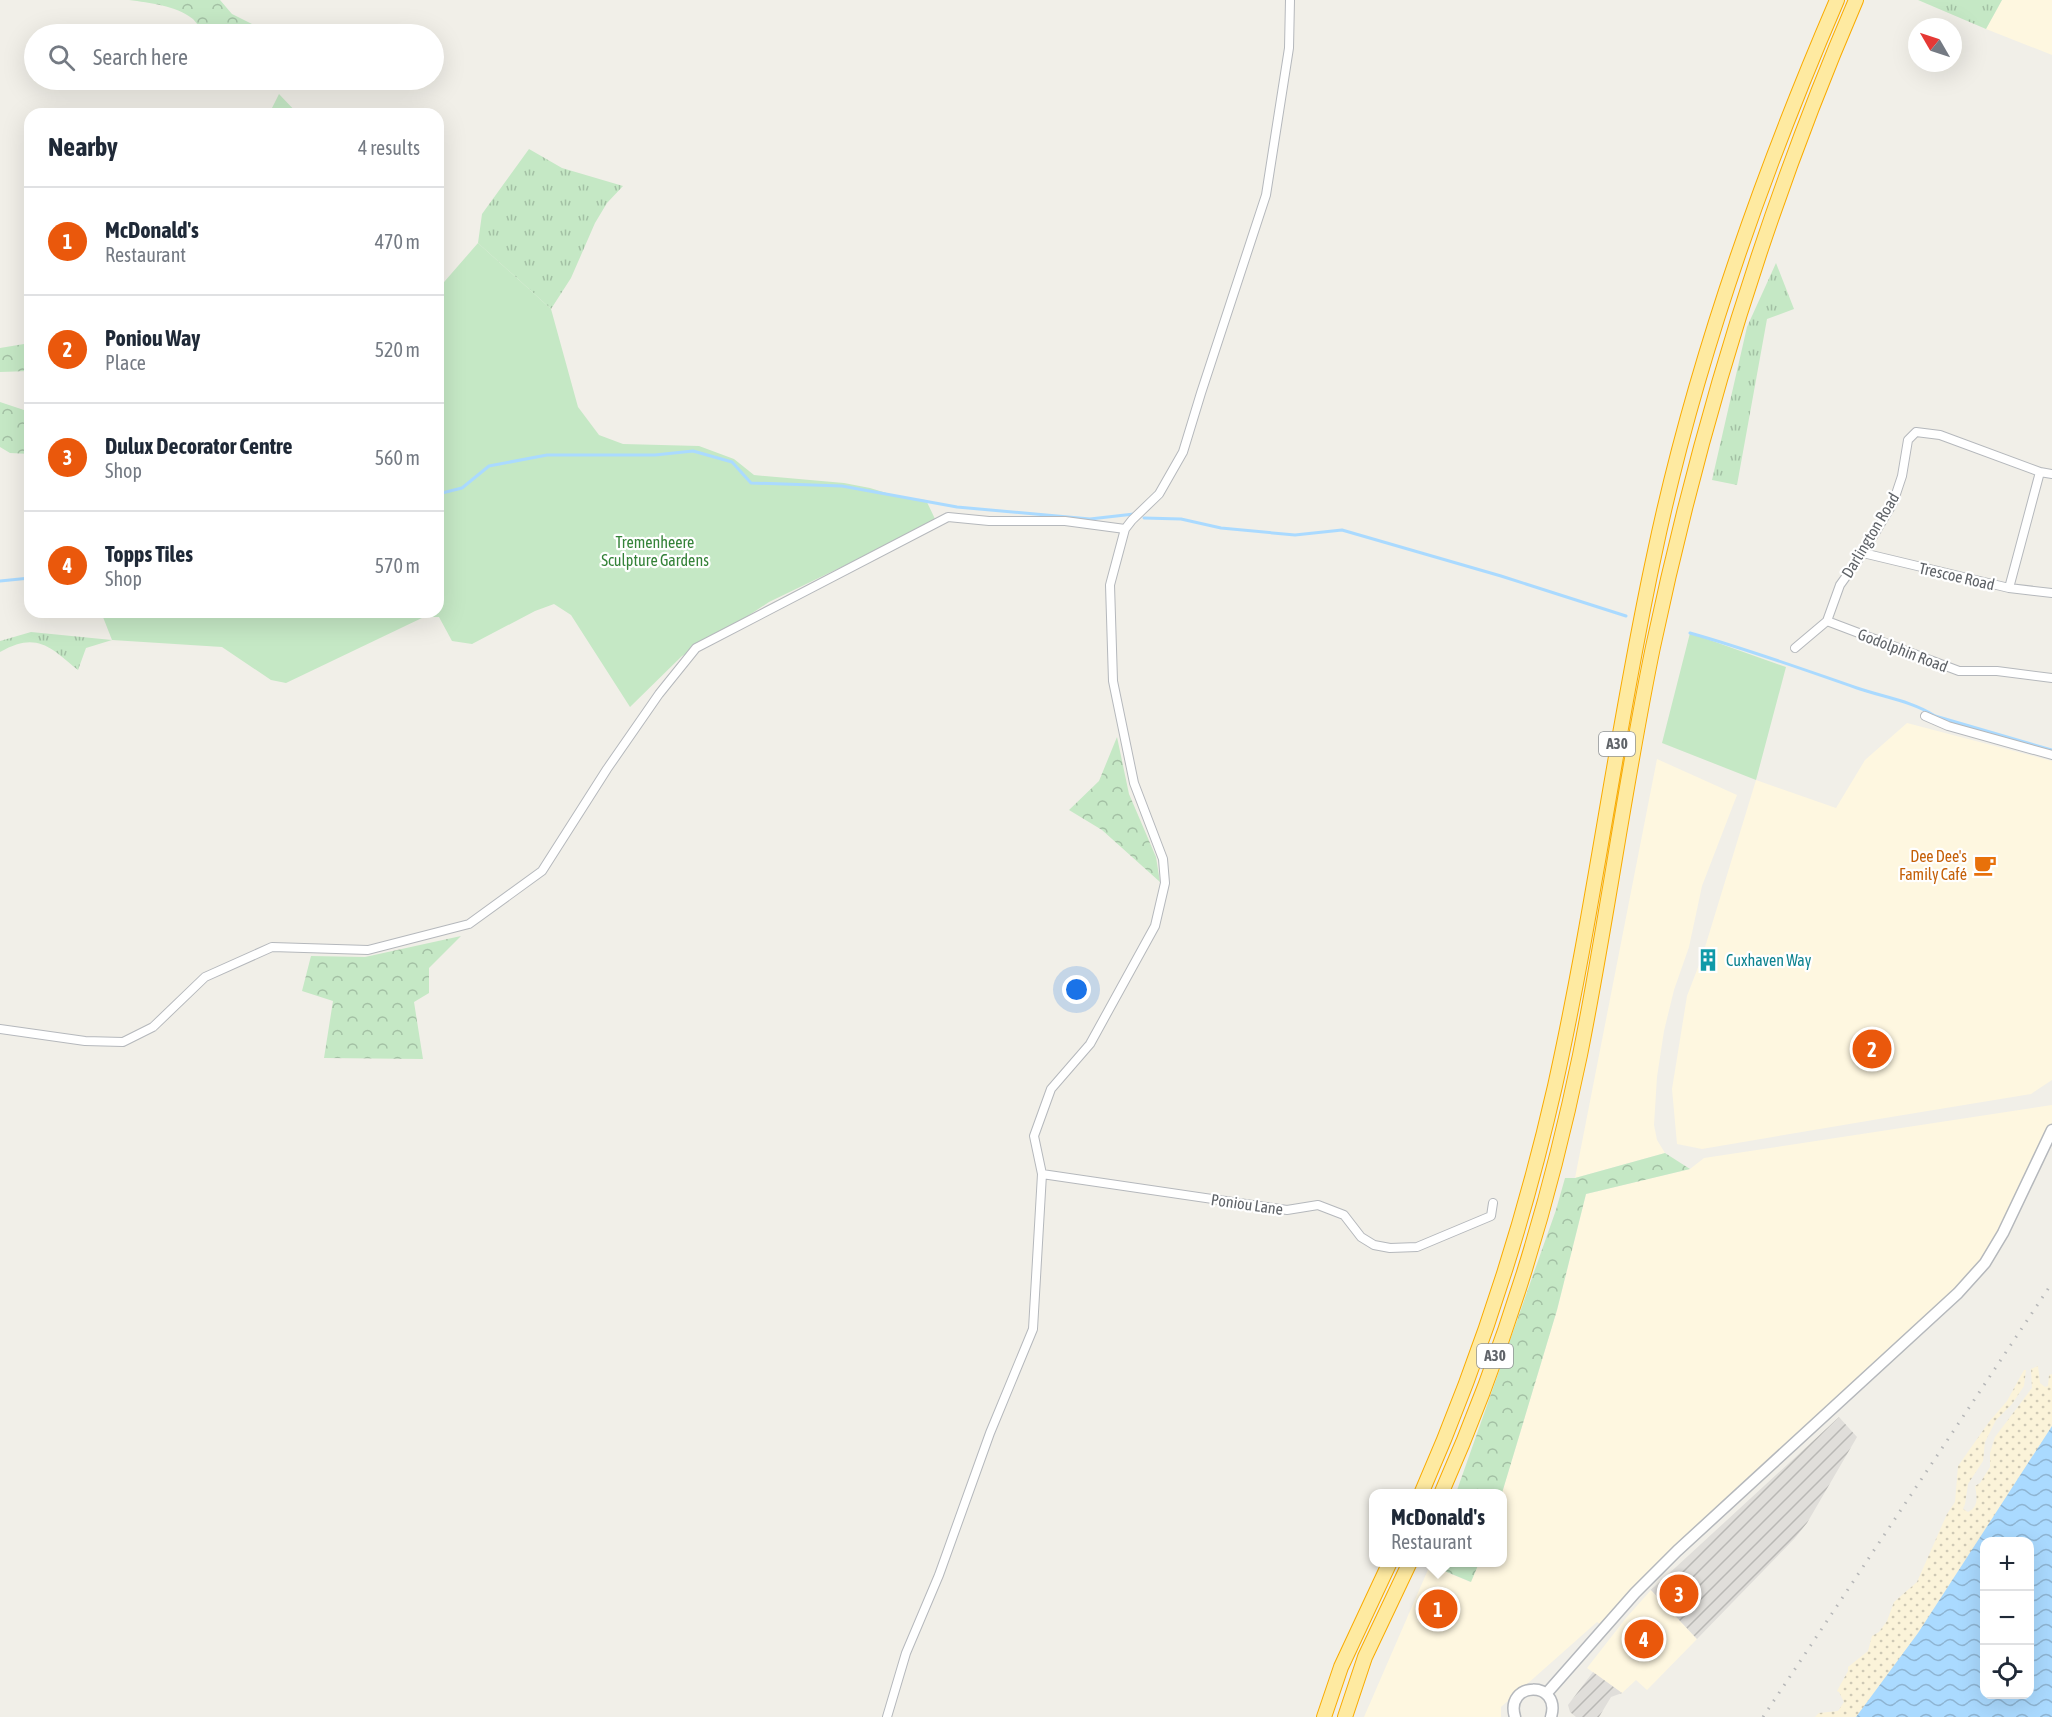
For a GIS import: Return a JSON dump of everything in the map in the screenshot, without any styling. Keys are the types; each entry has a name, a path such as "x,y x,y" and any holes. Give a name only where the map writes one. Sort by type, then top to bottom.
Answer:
{"highway":[{"name":"A30","path":"1423,1489 1487,1325 1518,1229 1555,1085 1631,665 1652,563 1693,401 1758,197 1837,0"},
{"name":"A30","path":"1443,1489 1494,1361 1552,1175 1581,1046 1654,645 1690,483 1713,399 1778,194 1807,117 1856,0"},
{"path":"1324,1717 1341,1667 1388,1567"},
{"path":"1345,1717 1365,1657 1408,1567"}],"street":[{"path":"887,1717 906,1653 939,1575 990,1433 1033,1329 1042,1174 1034,1136 1051,1089 1090,1044 1155,926 1165,883 1163,859 1134,783 1113,681 1110,585 1125,529 1159,494 1183,452 1266,195 1289,48 1290,0"},
{"name":"Darlington Road","path":"1795,648 1827,621 1840,585 1863,553 1893,503 1902,476 1908,440 1916,432 1940,435 2040,472 2052,474"},
{"path":"2008,588 2040,472"},
{"path":"0,1029 85,1041 123,1042 153,1027 205,977 272,947 368,950 470,924 542,872 652,703 696,648 948,517 989,521 1065,521 1125,529"},
{"name":"Trescoe Road","path":"1863,553 2008,588 2052,593"},
{"name":"Godolphin Road","path":"1827,621 1959,672 1997,671 2052,678"},
{"path":"1925,716 1948,726 2052,755"},
{"path":"1546,1694 1635,1593 1677,1551 1958,1293 1985,1263 2003,1233 2052,1130"},
{"name":"Poniou Lane","path":"1042,1174 1287,1210 1318,1205 1344,1215 1361,1237 1374,1245 1390,1248 1417,1247 1491,1216 1494,1203"},
{"path":"1515,1717 1513,1708 1515,1701 1524,1692 1535,1689 1546,1694 1552,1704 1551,1717"}],"shaded area":[{"path":"2002,0 2052,0 2052,55 1986,29"},
{"path":"1907,723 2052,761 2052,1080 2031,1094 1702,1149 1677,1144 1672,1089 1687,996 1702,957 1756,780 1836,808 1865,760"},
{"path":"1657,759 1737,795 1702,886 1689,947 1674,990 1664,1031 1657,1077 1654,1125 1657,1140 1665,1153 1575,1178"},
{"path":"2052,1105 2052,1130 1985,1263 1605,1627 1597,1622 1501,1707 1501,1717 1364,1717 1429,1567 1435,1567 1470,1582 1477,1567 1507,1567 1507,1489 1503,1489 1557,1310 1586,1194 1690,1169 1704,1158"},
{"path":"1839,1417 1857,1437 1807,1523 1697,1639 1651,1590"},
{"path":"1651,1590 1697,1639 1647,1690 1636,1680 1622,1693 1587,1668"},
{"path":"1593,1672 1622,1693 1611,1697 1599,1717 1576,1717 1570,1712 1568,1705"}],"green space":[{"path":"129,0 220,0 232,14 252,24 197,24 186,14 162,5"},
{"path":"1918,0 2002,0 1986,29"},
{"path":"279,94 292,108 272,108"},
{"path":"529,149 562,168 623,186 607,203 595,223 571,278 551,309 478,243 482,214"},
{"name":"Tremenheere Sculpture Gardens","path":"478,243 551,309 578,407 599,435 623,444 699,446 734,459 754,475 844,483 903,498 926,500 935,519 916,531 769,602 707,643 682,656 630,707 571,615 554,604 535,611 472,644 452,641 440,618 444,618 444,282"},
{"path":"1776,263 1794,309 1767,319 1737,485 1712,480 1747,327"},
{"path":"24,344 24,371 0,372 0,348"},
{"path":"0,402 24,410 24,454 10,453 0,447"},
{"name":"Tremenheere Sculpture Gardens","path":"103,618 422,618 286,683 271,680 222,647 112,640"},
{"path":"31,632 112,640 86,648 78,670 51,649 34,642 13,646 0,652 0,641"},
{"path":"1690,633 1786,667 1756,780 1662,743"},
{"path":"1117,737 1129,794 1156,857 1160,882 1102,830 1069,810 1099,781"},
{"path":"461,936 429,968 429,993 414,1002 423,1059 324,1058 333,1001 302,991 311,956 365,957"},
{"path":"1665,1153 1690,1169 1586,1194 1557,1310 1503,1489 1457,1489 1556,1210 1565,1178 1575,1178"},
{"path":"1435,1567 1477,1567 1471,1582"}],"sand":[{"path":"2038,1366 2040,1383 2045,1387 2048,1386 2049,1375 2052,1374 2052,1717 1815,1717 1819,1713 1838,1711 1844,1702 1837,1691 1848,1667 1868,1651 1872,1636 1879,1632 1887,1621 1894,1602 1917,1582 1947,1514 1955,1502 1958,1466 2007,1401 2024,1370 2026,1370 2024,1386 2012,1404 1996,1420 1985,1442 1983,1461 1968,1484 1963,1509 1968,1512 1976,1504 1975,1486 1980,1483 1990,1467 1990,1453 1995,1437 2032,1388 2031,1369"}],"water":[{"path":"2052,1426 2052,1717 1856,1717 1918,1633 1980,1537 1980,1699 2034,1699 2034,1537 1980,1537"}],"waterway":[{"path":"444,492 462,488 489,466 547,455 655,455 693,451 732,462 751,483 842,486 957,507 1090,519 1134,514"},
{"path":"1144,518 1181,519 1221,528 1295,535 1342,530 1501,576 1626,616"},
{"path":"0,581 24,579"},
{"path":"1690,633 1907,703 1935,716 2052,750"}],"railway":[{"path":"1763,1717 2052,1283"}],"place":[{"name":"Dee Dee's Family Café","path":"1985,865"},
{"name":"Cuxhaven Way","path":"1708,960"},
{"name":"Poniou Way","path":"1872,1049"},
{"name":"Dulux Decorator Centre","path":"1679,1594"},
{"name":"McDonald's","path":"1438,1609"},
{"name":"Topps Tiles","path":"1644,1639"}]}
